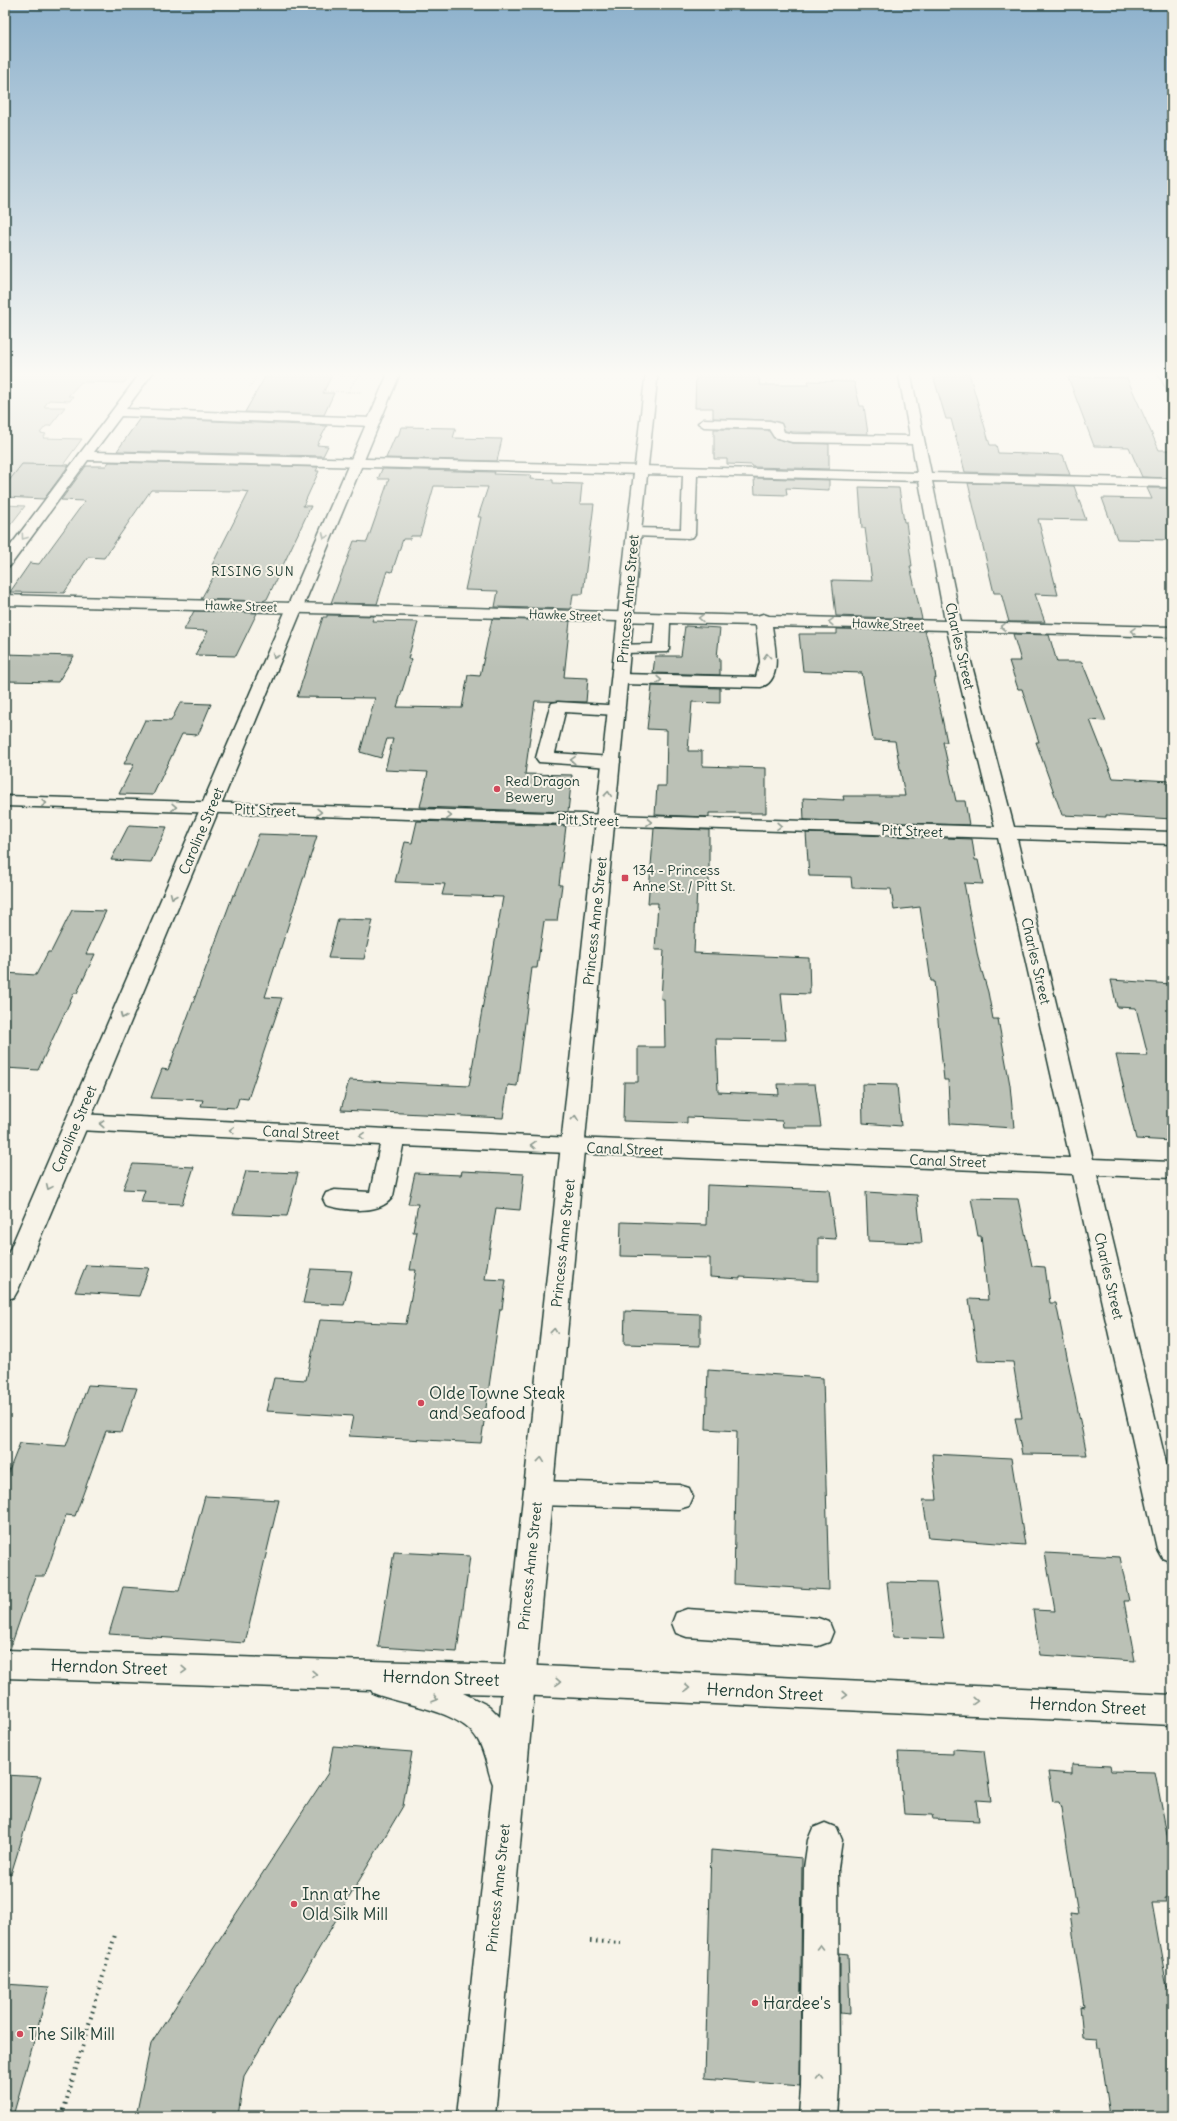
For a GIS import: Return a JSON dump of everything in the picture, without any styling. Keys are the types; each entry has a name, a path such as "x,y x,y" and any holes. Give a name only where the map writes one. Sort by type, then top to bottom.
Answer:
{"street":[{"path":"5,563 74,470"},
{"name":"Caroline Street","path":"5,1290 78,1122 354,470"},
{"name":"Princess Anne Street","path":"476,2116 518,1680 627,617 634,532 642,470"},
{"path":"666,470 925,478 1172,483"},
{"name":"Charles Street","path":"923,470 954,626 1006,833 1172,1549"},
{"path":"634,532 688,534 690,471"},
{"name":"Hawke Street","path":"5,600 627,617 763,619 1172,632"},
{"path":"623,648 661,649 663,617"},
{"path":"620,679 760,682 767,674 768,662 763,619"},
{"path":"612,762 545,758 558,706 617,710"},
{"name":"Pitt Street","path":"5,801 210,809 1172,838"},
{"name":"Canal Street","path":"78,1122 572,1146 1172,1170"},
{"path":"335,1199 374,1201 381,1196 393,1138"},
{"path":"538,1493 679,1497"},
{"path":"687,1623 818,1632"},
{"name":"Herndon Street","path":"5,1664 518,1680 1172,1710"},
{"name":"Herndon Street","path":"357,1675 463,1708 476,1714 486,1724 493,1738 508,1786"},
{"path":"818,2116 820,2088 821,1868 825,1840"}],"path":[{"path":"62,2116 115,1935"},
{"path":"590,1941 620,1943"}],"shaded area":[{"path":"5,470 51,470 20,483 5,483"},
{"path":"5,505 25,506 5,532"}],"building":[{"path":"17,470 65,470 44,499 5,497 5,486"},
{"path":"83,470 319,471 303,506 311,506 267,599 263,601 201,599 220,565 212,565 249,492 242,491 151,490 104,558 88,557 64,593 10,592 30,563 39,564 85,501 61,500"},
{"path":"382,470 419,470 495,472 494,474 531,475 530,479 553,480 553,483 582,484 580,504 594,504 583,594 573,594 571,609 495,607 498,591 465,590 481,517 478,517 488,487 434,486 420,536 411,536 410,539 403,539 392,572 387,571 377,604 331,603 354,541 367,542 389,479 378,479"},
{"path":"964,470 1068,470 1070,475 965,472"},
{"path":"1139,470 1172,470 1172,478 1142,477"},
{"path":"754,478 829,480 829,490 786,488 787,495 755,494"},
{"path":"968,483 1074,486 1086,520 1038,519 1058,595 1035,594 1045,622 1009,622 1001,593 994,593"},
{"path":"859,487 899,488 904,522 906,522 912,566 910,566 922,619 836,616 832,580 872,581 865,528 862,528"},
{"path":"1147,488 1172,488 1172,543 1171,540 1117,539 1102,498 1152,499"},
{"path":"194,611 257,613 236,656 195,655 208,631 184,630"},
{"path":"327,615 374,616 372,621 418,622 408,659 412,659 397,707 462,708 468,675 480,676 492,619 570,621 564,677 588,678 586,702 535,701 525,774 572,775 568,812 420,807 428,772 385,770 393,739 387,739 381,758 360,752 375,698 297,697 323,617 327,617"},
{"path":"685,626 720,628 717,657 720,658 720,675 653,673 655,656 681,656"},
{"path":"837,629 925,631 933,658 936,679 934,679 947,742 943,742 956,801 965,801 969,825 804,820 803,798 844,800 843,796 905,796 895,741 873,740 862,673 803,671 799,634 837,634"},
{"path":"1013,634 1049,635 1057,662 1082,662 1106,721 1090,720 1113,778 1172,781 1172,819 1106,815 1106,817 1062,815 1036,742 1039,742 1022,689 1018,689 1009,661 1021,661"},
{"path":"5,654 74,656 58,682 5,681"},
{"path":"652,686 720,688 720,703 692,702 688,751 702,751 702,766 766,768 766,813 709,813 709,817 655,815 657,786 666,786 667,730 647,729"},
{"path":"180,703 211,704 198,735 182,734 153,795 119,794 134,764 124,764 145,720 171,721"},
{"path":"417,821 566,826 559,885 562,885 557,921 544,921 537,968 532,968 517,1086 508,1085 503,1118 341,1110 349,1080 469,1086 503,897 442,895 445,884 395,882 405,842 412,843"},
{"path":"129,825 167,827 151,862 111,860"},
{"path":"654,828 709,830 709,887 697,887 694,953 809,958 810,994 781,993 786,1040 716,1039 718,1092 779,1095 778,1084 815,1084 821,1127 783,1127 782,1121 687,1117 687,1123 623,1121 624,1082 638,1082 638,1047 665,1047 664,999 661,999 664,950 655,950 658,903 648,903"},
{"path":"806,833 972,839 975,860 978,860 983,884 964,883 978,958 988,992 993,1019 998,1019 1010,1085 1014,1128 950,1124 948,1080 944,1080 934,981 931,981 920,907 894,910 891,889 852,888 851,877 809,876"},
{"path":"259,834 317,836 265,997 282,998 248,1099 239,1098 236,1108 201,1106 203,1100 151,1098 162,1069 168,1070 233,895 235,895"},
{"path":"72,910 106,911 86,954 95,954 77,993 74,993 38,1070 5,1068 5,973 36,975 48,952 51,952"},
{"path":"338,919 373,920 364,959 328,958"},
{"path":"1111,980 1172,984 1172,1141 1136,1139 1116,1055 1148,1056 1136,1008 1117,1007"},
{"path":"862,1084 897,1085 901,1126 863,1123"},
{"path":"133,1164 194,1167 182,1204 141,1202 145,1190 123,1189"},
{"path":"246,1171 298,1173 287,1216 233,1214"},
{"path":"462,1171 524,1174 520,1210 496,1208 485,1279 506,1280 502,1309 500,1309 481,1443 349,1436 353,1416 266,1411 274,1378 306,1380 320,1320 406,1324 416,1270 410,1270 417,1232 413,1232 418,1204 408,1204 415,1173 461,1175"},
{"path":"707,1185 829,1190 836,1239 818,1238 818,1281 710,1277 710,1258 620,1256 621,1222 706,1225"},
{"path":"866,1192 917,1195 922,1243 868,1241"},
{"path":"971,1198 1018,1199 1032,1266 1045,1267 1050,1303 1056,1303 1087,1455 1022,1454 1015,1418 1022,1418 1013,1362 978,1361 969,1299 988,1300 981,1236 978,1236"},
{"path":"86,1265 149,1268 139,1296 75,1292"},
{"path":"311,1269 352,1271 344,1305 303,1303"},
{"path":"625,1311 700,1314 700,1346 624,1344"},
{"path":"708,1370 823,1378 829,1590 734,1584 737,1431 706,1429"},
{"path":"88,1385 137,1388 122,1432 106,1431 75,1516 66,1515 45,1576 35,1576 10,1649 5,1649 5,1481 20,1443 66,1446"},
{"path":"932,1454 1011,1458 1025,1545 929,1538 923,1500 937,1500"},
{"path":"205,1496 279,1500 245,1643 109,1634 123,1587 179,1591"},
{"path":"394,1552 470,1556 457,1652 378,1647"},
{"path":"1045,1553 1120,1557 1129,1601 1124,1601 1135,1661 1040,1655 1033,1610 1055,1611"},
{"path":"887,1582 936,1583 944,1639 893,1637"},
{"name":"Inn at The Old Silk Mill","path":"333,1746 412,1752 403,1806 244,2076 238,2116 136,2116 151,2044 328,1773"},
{"path":"953,1749 984,1751 991,1801 976,1800 979,1821 933,1819 932,1815 904,1814 898,1752 953,1754"},
{"path":"1072,1764 1110,1766 1111,1771 1155,1772 1172,1860 1172,1899 1165,1899 1166,1903 1152,1903 1167,1987 1172,1987 1172,2116 1110,2116 1100,2048 1098,2048 1097,2039 1083,2038 1080,2006 1084,2007 1070,1914 1078,1915 1061,1808 1059,1802 1053,1802 1048,1772 1072,1774"},
{"path":"5,1775 41,1777 11,1874 5,1873"},
{"name":"Hardee's","path":"711,1850 802,1858 800,2086 705,2078"},
{"path":"840,1953 848,1954 850,2014 840,2013"},
{"name":"The Silk Mill","path":"5,1984 49,1987 13,2116 5,2115"}],"place":[{"name":"Red Dragon Bewery","path":"497,789"},
{"name":"134 - Princess Anne St. / Pitt St.","path":"625,878"},
{"name":"Olde Towne Steak and Seafood","path":"421,1403"},
{"name":"Inn at The Old Silk Mill","path":"294,1904"},
{"name":"Hardee's","path":"755,2003"},
{"name":"The Silk Mill","path":"20,2034"}],"district":[{"name":"RISING SUN","path":"253,571"}]}
